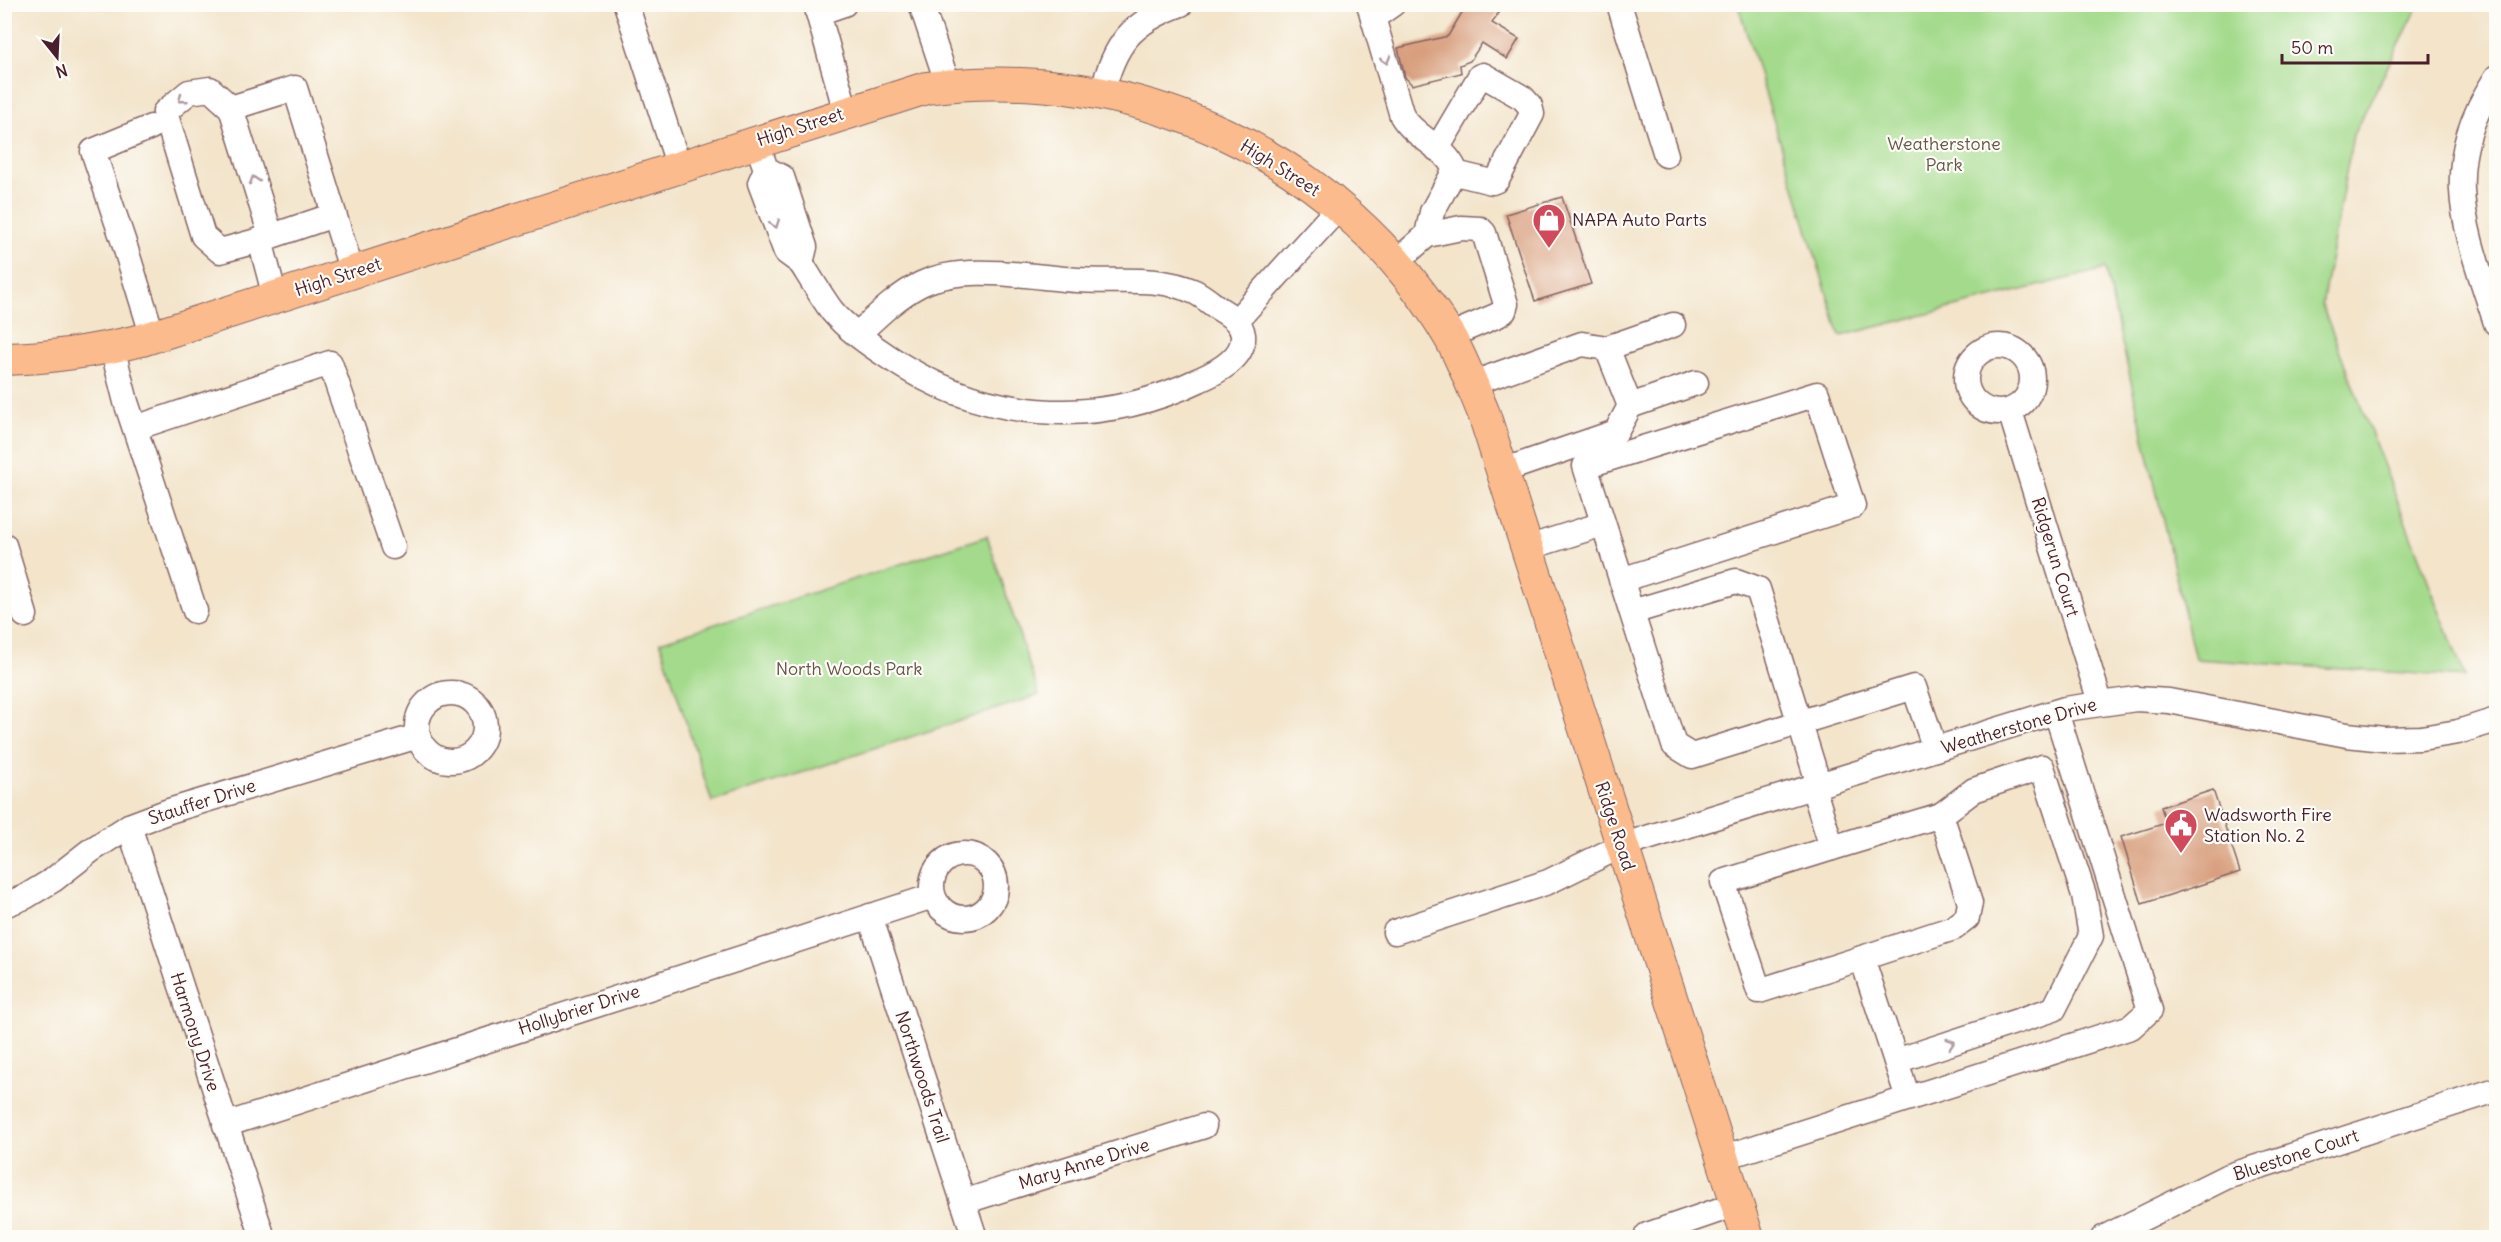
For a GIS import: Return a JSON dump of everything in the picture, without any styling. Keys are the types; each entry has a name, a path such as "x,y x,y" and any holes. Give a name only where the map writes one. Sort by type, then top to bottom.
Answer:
{"main road":[{"name":"High Street","path":"4,359 43,358 112,347 153,337 679,166 761,155 846,112 926,88 1022,82 1102,94 1168,110 1217,130 1265,154 1309,184 1339,207 1395,263 1449,336 1484,414"},
{"name":"Ridge Road","path":"1484,414 1748,1238"}],"street":[{"path":"626,4 679,166"},
{"path":"844,4 818,13 846,112"},
{"path":"921,4 948,85"},
{"path":"1102,94 1109,64 1122,41 1143,22 1181,4"},
{"path":"1393,4 1371,11 1402,116 1412,130 1451,162 1455,173"},
{"path":"1619,4 1666,155"},
{"path":"1437,149 1480,76 1483,75 1524,98 1528,103 1532,114 1498,179 1492,182 1455,173"},
{"path":"2496,78 2481,102 2469,131 2462,158 2460,189 2464,219 2496,323"},
{"path":"231,108 295,88 352,272"},
{"path":"276,297 266,238 231,108 210,89 189,92 165,112 203,236 220,251 266,238 334,215"},
{"path":"151,127 93,151 153,337"},
{"path":"761,155 760,183 786,252 801,263 833,312 858,334 913,374 950,391 1012,409 1058,413 1133,406 1183,388 1214,373 1236,357 1243,336 1237,320 1195,292 1155,281 1094,281 963,273 922,284 886,307 858,334"},
{"path":"1427,235 1432,212 1455,173"},
{"path":"1237,320 1339,207"},
{"path":"1395,263 1427,235 1461,228 1480,228 1484,233 1506,304 1504,311 1449,336"},
{"path":"1471,384 1582,344 1607,348 1673,326"},
{"path":"112,347 135,428 195,611"},
{"path":"1607,348 1630,406"},
{"path":"135,428 330,363 393,547"},
{"path":"1503,471 1616,432 1630,406 1696,383"},
{"path":"1621,580 1853,506 1817,394 1585,466 1621,580 1632,612 1674,746 1692,756 1914,687 1935,749"},
{"name":"Ridgerun Court","path":"2010,411 2100,702"},
{"path":"1527,548 1604,524"},
{"path":"4,545 25,615"},
{"path":"1632,612 1736,581 1758,589 1799,723 1832,848"},
{"name":"Weatherstone Drive","path":"1395,932 1548,882 1621,846 2056,712 2100,702 2136,699 2169,701 2347,735 2384,739 2421,738 2449,734 2496,720"},
{"path":"1722,1158 2131,1027 2150,1010 2056,712"},
{"name":"Stauffer Drive","path":"4,905 25,897 53,880 90,851 129,826 169,811 418,736"},
{"path":"1896,1061 2054,1009 2091,936 2084,895 2042,767 1974,790 1941,815 1723,882 1759,991 1954,928 1967,918 1970,903 1941,815"},
{"name":"Harmony Drive","path":"129,826 263,1238"},
{"name":"Hollybrier Drive","path":"225,1125 933,896"},
{"name":"Northwoods Trail","path":"870,916 975,1238"},
{"path":"1862,958 1908,1098"},
{"name":"Bluestone Court","path":"2103,1238 2226,1177 2496,1090"},
{"name":"Mary Anne Drive","path":"963,1202 1204,1126"},
{"path":"1647,1238 1647,1236 1737,1204"}],"green space":[{"name":"Weatherstone Park","path":"1738,5 2419,5 2353,135 2322,305 2465,677 2195,659 2105,269 1840,336"},
{"name":"North Woods Park","path":"987,536 1039,695 712,802 660,642"}],"building":[{"path":"1467,4 1487,4 1499,12 1492,23 1519,39 1507,59 1482,43 1470,61 1460,65 1461,73 1412,85 1405,77 1398,48 1448,36"},
{"name":"NAPA Auto Parts","path":"1562,197 1591,284 1535,301 1506,214"},
{"name":"Wadsworth Fire Station No. 2","path":"2213,790 2240,872 2142,904 2121,837 2166,823 2161,807"}],"place":[{"name":"NAPA Auto Parts","path":"1549,249"},
{"name":"Wadsworth Fire Station No. 2","path":"2181,854"}]}
